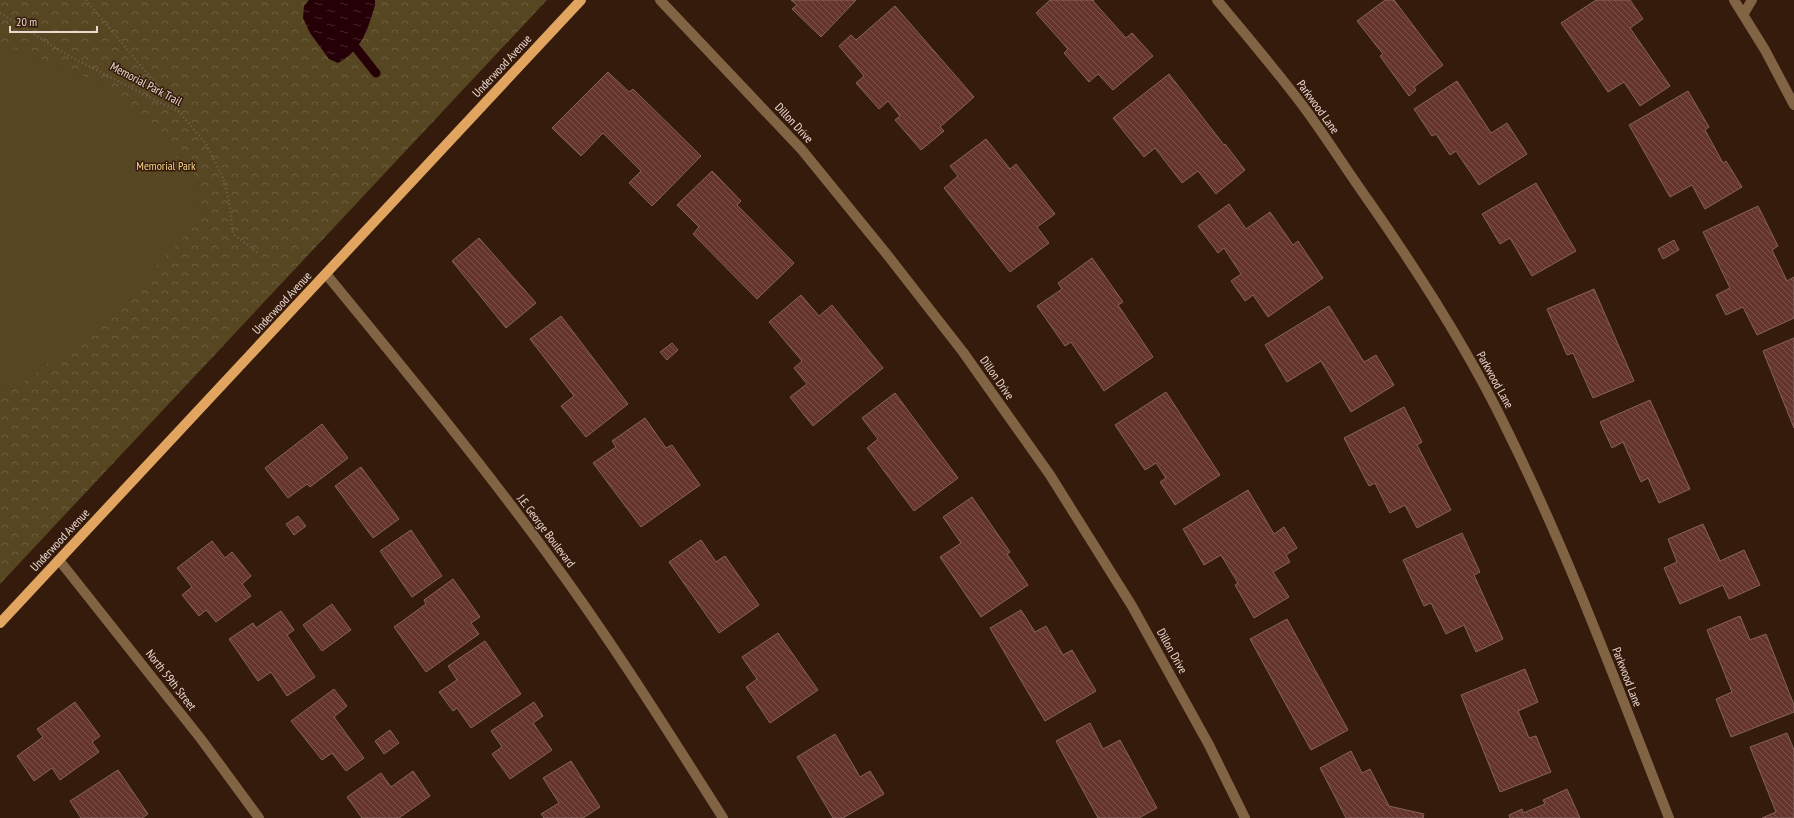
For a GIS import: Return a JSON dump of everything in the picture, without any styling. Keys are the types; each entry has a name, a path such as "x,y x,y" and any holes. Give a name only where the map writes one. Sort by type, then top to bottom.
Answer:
{"main road":[{"name":"Underwood Avenue","path":"0,623 581,0"}],"street":[{"name":"Dillon Drive","path":"660,0 802,150 889,257 963,352 1050,475 1132,606 1209,745 1245,818"},
{"name":"Parkwood Lane","path":"1217,0 1265,56 1303,107 1412,263 1464,349 1507,428 1542,503 1594,628 1669,818"},
{"path":"1734,0 1765,50 1794,105"},
{"path":"1743,15 1752,0"},
{"name":"J.E. George Boulevard","path":"326,274 457,434 557,567 632,675 723,818"},
{"name":"North 59th Street","path":"59,560 201,739 259,818"}],"path":[{"path":"86,0 182,113"},
{"name":"Memorial Park Trail","path":"0,13 69,56 182,113 206,144 223,178 229,200 233,234 258,253"}],"green space":[{"name":"Memorial Park","path":"0,0 547,0 0,584"},
{"path":"0,43 102,83 197,177 201,218 111,315 15,389 0,385"}],"water":[{"path":"309,0 375,0 375,5 363,38 353,52 338,63 329,59 310,33 303,18 304,6"}],"building":[{"path":"791,0 856,0 821,37 792,9 797,5"},
{"path":"1050,0 1094,0 1093,1 1126,38 1132,33 1153,56 1113,90 1098,74 1089,82 1064,53 1068,49 1036,13"},
{"path":"1385,0 1394,0 1443,65 1414,87 1416,90 1409,96 1380,56 1383,54 1357,21"},
{"path":"1596,0 1630,0 1643,19 1630,28 1670,86 1640,106 1624,82 1608,92 1561,23"},
{"path":"895,6 974,97 940,127 944,131 921,150 895,120 900,116 888,101 879,109 856,83 864,76 839,46 851,35 856,40"},
{"path":"608,72 629,92 633,89 701,156 652,206 629,183 641,171 603,133 581,156 552,128"},
{"path":"1169,74 1245,170 1216,194 1198,171 1182,183 1155,148 1144,157 1113,118"},
{"path":"1457,81 1491,133 1507,123 1527,154 1479,185 1456,151 1450,155 1436,134 1432,136 1414,109"},
{"path":"1688,91 1709,127 1705,130 1723,163 1726,161 1742,187 1705,209 1692,185 1670,197 1629,125"},
{"path":"986,139 1010,169 1016,164 1055,214 1037,227 1049,243 1010,272 944,188 958,176 950,166"},
{"path":"712,171 741,201 737,205 794,263 757,299 693,234 699,227 677,205"},
{"path":"1536,183 1576,251 1532,276 1510,238 1500,244 1482,214"},
{"path":"1229,204 1246,229 1270,212 1293,245 1298,241 1323,278 1268,317 1253,295 1245,301 1231,281 1241,274 1224,248 1218,253 1198,226"},
{"path":"1758,206 1778,246 1772,250 1787,281 1794,277 1794,318 1757,335 1743,307 1726,315 1716,295 1730,288 1703,232"},
{"path":"479,238 536,303 506,328 452,261"},
{"path":"1674,240 1679,250 1663,259 1658,249"},
{"path":"1092,258 1123,302 1118,305 1153,357 1104,391 1071,342 1065,346 1037,306 1062,289 1058,283"},
{"path":"1594,289 1634,381 1593,398 1573,353 1567,355 1547,309"},
{"path":"801,295 819,316 832,305 883,368 813,426 790,397 807,384 794,368 802,361 769,322"},
{"path":"1329,306 1364,362 1376,355 1394,385 1351,412 1321,361 1287,382 1265,345"},
{"path":"561,316 628,404 586,437 561,406 574,396 530,339"},
{"path":"1794,338 1794,428 1763,351"},
{"path":"672,343 678,350 667,360 660,352"},
{"path":"1166,392 1220,475 1175,505 1160,482 1166,478 1156,463 1145,470 1115,425"},
{"path":"895,393 958,478 914,511 867,448 878,439 862,418"},
{"path":"1650,400 1690,489 1659,503 1648,478 1641,482 1623,442 1612,448 1600,422"},
{"path":"1404,407 1422,442 1417,445 1451,510 1417,528 1405,505 1390,513 1375,483 1369,486 1344,438"},
{"path":"645,418 666,448 672,445 700,485 641,527 593,463 616,447 612,441"},
{"path":"322,424 348,458 310,487 307,484 288,498 265,468"},
{"path":"361,467 399,519 373,538 335,486"},
{"path":"1248,490 1274,534 1284,527 1297,548 1286,555 1290,562 1273,572 1289,597 1254,618 1235,585 1238,583 1221,555 1204,565 1183,529"},
{"path":"972,497 1010,552 1007,554 1028,585 981,617 940,557 961,543 943,517"},
{"path":"298,516 306,526 294,535 286,524"},
{"path":"1703,524 1720,561 1744,550 1760,585 1729,599 1723,585 1680,604 1664,568 1677,562 1668,539"},
{"path":"411,530 442,576 412,597 380,551"},
{"path":"1462,533 1480,572 1474,575 1503,639 1476,652 1464,625 1446,634 1431,603 1424,606 1403,560"},
{"path":"701,540 716,562 725,556 759,605 719,633 669,562"},
{"path":"212,541 225,558 232,552 251,576 242,584 251,596 216,622 206,610 199,616 182,595 192,587 177,568"},
{"path":"453,579 480,617 471,623 479,634 426,672 394,627 426,604 424,600"},
{"path":"332,604 351,630 322,651 303,625"},
{"path":"1021,610 1035,632 1046,626 1063,655 1072,650 1096,691 1045,721 990,628"},
{"path":"281,611 294,630 287,635 315,677 287,696 271,672 258,681 229,639 253,623 256,628"},
{"path":"1740,616 1750,640 1766,634 1794,705 1794,712 1731,737 1716,699 1732,692 1707,630"},
{"path":"1287,619 1348,730 1311,750 1250,639"},
{"path":"778,633 818,690 770,723 746,687 757,679 742,657"},
{"path":"485,641 521,694 471,728 457,708 453,711 439,692 457,680 448,666"},
{"path":"1525,669 1538,702 1518,711 1529,738 1536,736 1551,772 1500,792 1461,695"},
{"path":"334,689 347,706 334,717 364,758 346,771 332,753 322,760 291,721"},
{"path":"75,702 100,736 92,742 99,752 60,780 52,768 34,781 17,756 43,737 37,729"},
{"path":"534,702 543,716 533,723 552,750 510,779 492,754 502,747 491,731"},
{"path":"1090,723 1103,749 1120,740 1157,808 1139,818 1098,818 1056,741"},
{"path":"390,730 399,743 384,754 375,741"},
{"path":"1787,733 1794,750 1794,818 1762,818 1776,812 1750,747"},
{"path":"835,734 860,777 870,771 884,794 843,818 833,818 797,757"},
{"path":"1351,751 1362,773 1370,769 1389,806 1424,814 1423,818 1346,818 1320,768"},
{"path":"571,761 600,807 583,818 544,818 541,814 559,803 543,778"},
{"path":"118,770 148,814 142,818 81,818 70,801"},
{"path":"413,771 430,796 399,818 362,818 347,797 381,773 391,787"},
{"path":"1567,789 1580,818 1510,818 1509,815 1522,809 1523,813 1545,804 1543,800"}],"waterway":[{"path":"356,48 376,73"}]}
